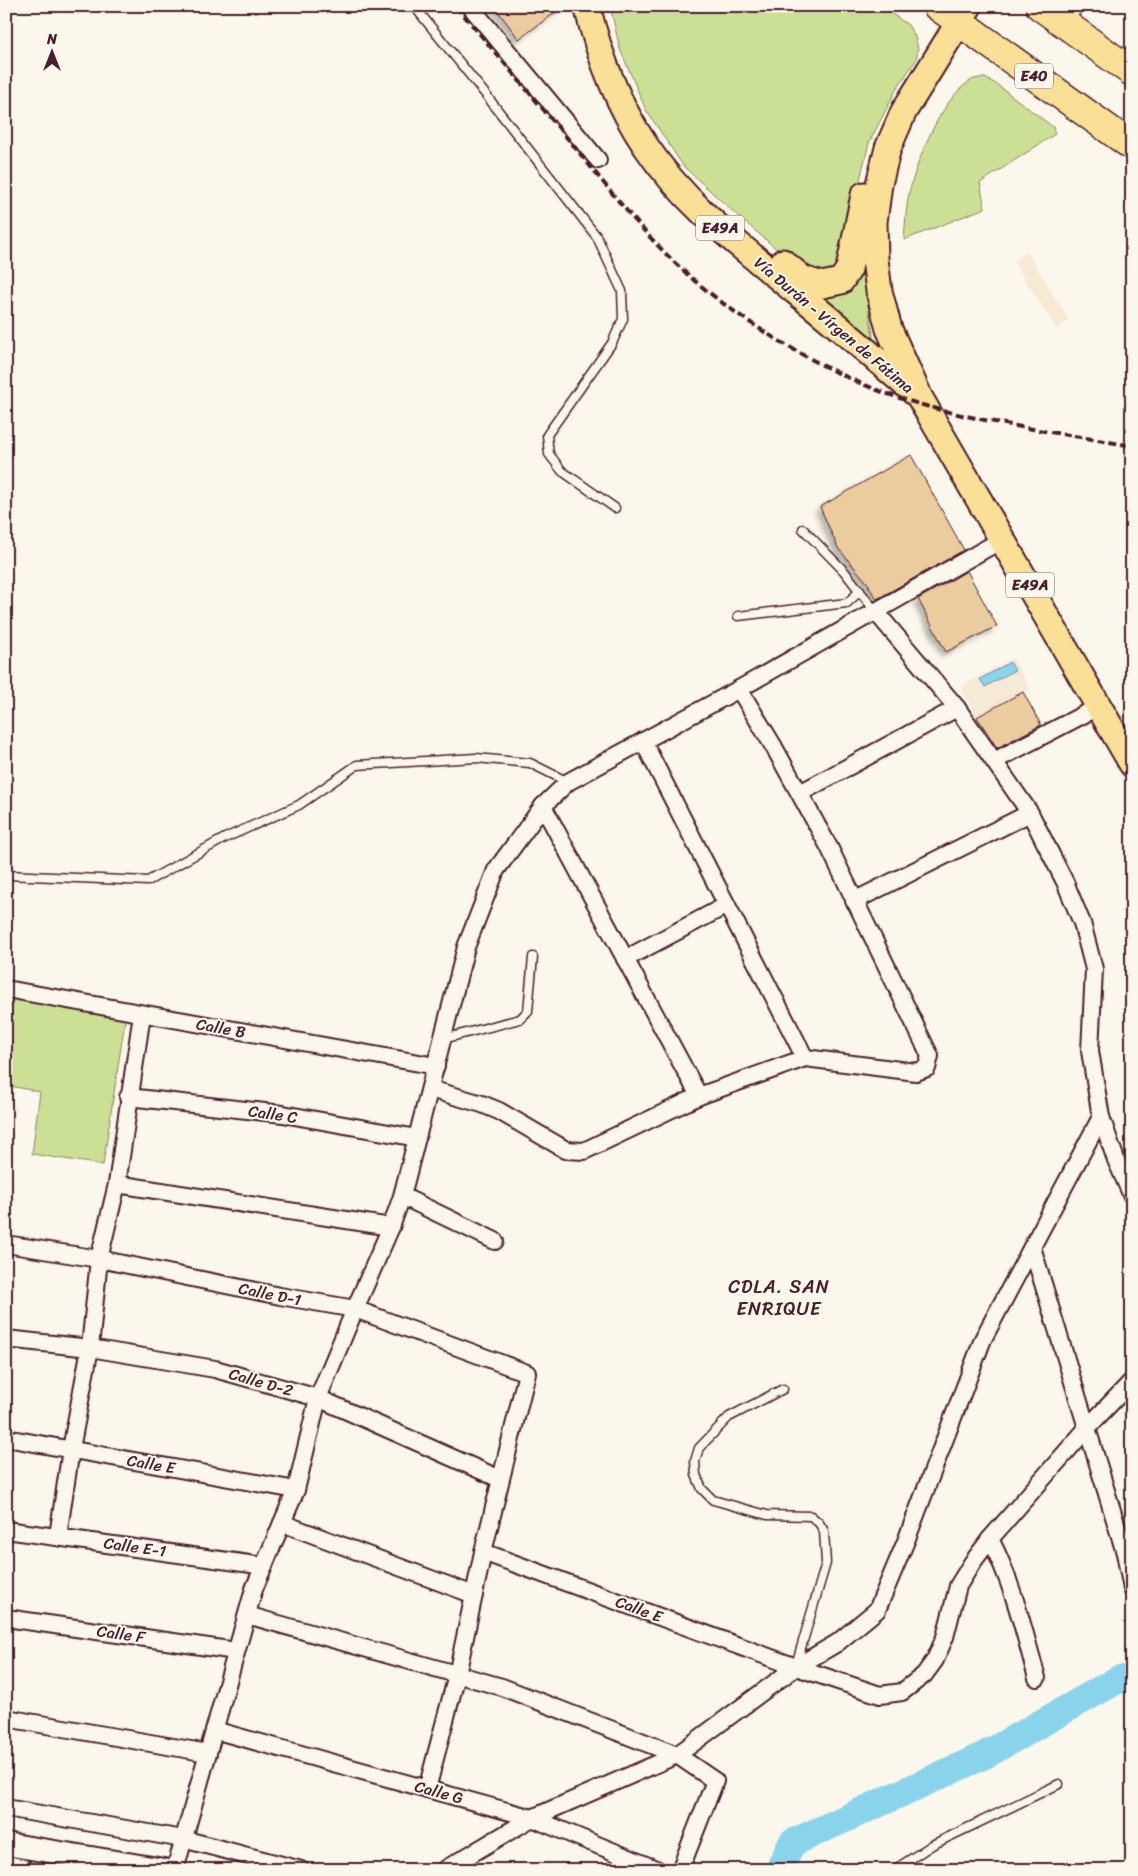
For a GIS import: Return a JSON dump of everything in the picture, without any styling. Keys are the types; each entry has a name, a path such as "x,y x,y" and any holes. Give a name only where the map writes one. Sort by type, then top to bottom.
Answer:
{"highway":[{"name":"E40","path":"937,6 964,14 1132,146"},
{"path":"1040,6 1073,17 1132,72"}],"main road":[{"name":"Vía Durán - Vírgen de Fátima","path":"587,6 603,60 618,100 645,145 669,177 703,214 844,331 920,398"},
{"name":"Vía Durán - Vírgen de Fátima","path":"964,14 904,111 888,148 879,184 874,222 875,258 879,291 889,329 920,398 1132,764"},
{"path":"712,221 728,220 743,228 803,279 822,285 842,281 849,269 864,192 882,173"}],"street":[{"path":"470,6 598,160"},
{"path":"176,1870 183,1839 254,1588 296,1490 318,1398 354,1309 391,1227 402,1196 466,947 496,870 543,806 568,782 739,689 1003,539"},
{"path":"876,612 957,708 1030,813 1065,882 1082,923 1094,969 1090,1051 1100,1117 1132,1196"},
{"path":"430,1089 482,1104 499,1111 566,1150 584,1151 699,1096 805,1058 916,1072 927,1068 930,1056 829,847 800,793 739,689"},
{"path":"994,761 1100,706"},
{"path":"800,793 957,708"},
{"path":"642,741 805,1058"},
{"path":"543,806 699,1096"},
{"path":"854,901 1030,813"},
{"path":"625,959 727,906"},
{"name":"Calle B","path":"6,989 436,1066"},
{"path":"58,1536 71,1449 90,1348 99,1260 117,1184 128,1097 142,1014"},
{"name":"Calle C","path":"128,1097 283,1114 417,1138"},
{"path":"444,1870 532,1818 677,1755 796,1667 837,1644 877,1610 906,1541 983,1339 1100,1117"},
{"path":"117,1184 391,1227"},
{"path":"402,1196 495,1241"},
{"name":"Calle D-1","path":"6,1244 354,1309 526,1373 500,1479"},
{"path":"1032,1248 1128,1553 1132,1589"},
{"name":"Calle D-2","path":"6,1339 90,1348 215,1369 318,1398 500,1479"},
{"name":"Calle E","path":"482,1552 796,1667 880,1695 902,1692 911,1687 924,1675 935,1660 945,1637 958,1586 972,1563 990,1539 1088,1427 1132,1382"},
{"name":"Calle E","path":"6,1438 296,1490"},
{"path":"427,1789 457,1674 482,1552 500,1479"},
{"path":"282,1523 474,1595"},
{"name":"Calle E-1","path":"6,1530 264,1566"},
{"path":"990,1539 1001,1560 1019,1610 1037,1678"},
{"path":"247,1615 502,1687 677,1755 715,1781 680,1870"},
{"name":"Calle F","path":"6,1618 236,1651"},
{"path":"6,1718 208,1753"},
{"name":"Calle G","path":"214,1730 532,1818 658,1870"},
{"path":"6,1808 183,1839 301,1870"},
{"path":"6,1844 164,1870"},
{"path":"6,1867 21,1870"}],"lane":[{"path":"414,6 598,237 622,291 623,319 612,342 547,435 549,454 562,471 615,508"},
{"path":"803,529 844,571 876,612"},
{"path":"738,616 847,603 860,591"},
{"path":"6,875 148,880 225,838 299,805 357,765 476,758 530,763 568,782"},
{"path":"443,1039 520,1019 528,1010 533,957"},
{"path":"783,1390 729,1417 699,1448 695,1461 696,1475 702,1489 714,1500 768,1515 811,1516 824,1531 826,1562 796,1667"},
{"path":"894,1870 932,1844 1058,1784"}],"shaded area":[{"path":"1027,252 1069,320 1057,329 1013,261"},
{"path":"1013,658 1030,689 977,717 960,687"}],"green space":[{"path":"610,6 881,6 908,25 915,37 918,49 916,60 897,88 869,143 842,253 834,268 821,273 799,268 684,167 646,110 620,49"},
{"path":"985,78 996,84 1053,127 1055,134 980,183 985,208 904,240 907,203 911,184 930,134 939,117 959,90 972,80"},
{"path":"860,258 873,335 872,340 808,288"},
{"path":"6,994 126,1014 103,1165 32,1154 40,1092 6,1085"}],"water":[{"path":"1010,662 1015,670 985,687 980,679"}],"building":[{"path":"494,6 564,6 519,39"},
{"path":"911,455 964,550 877,599 868,586 870,586 838,548 820,507"},
{"path":"967,571 997,626 946,652 918,599"},
{"path":"1023,692 1041,725 997,748 977,717"}],"waterway":[{"path":"779,1870 792,1843 985,1755 1119,1679 1132,1680"}],"railway":[{"path":"456,6 656,244 691,278 770,336 857,382 915,403 976,418 1132,446"}],"district":[{"name":"CDLA. SAN ENRIQUE","path":"779,1297"}]}
